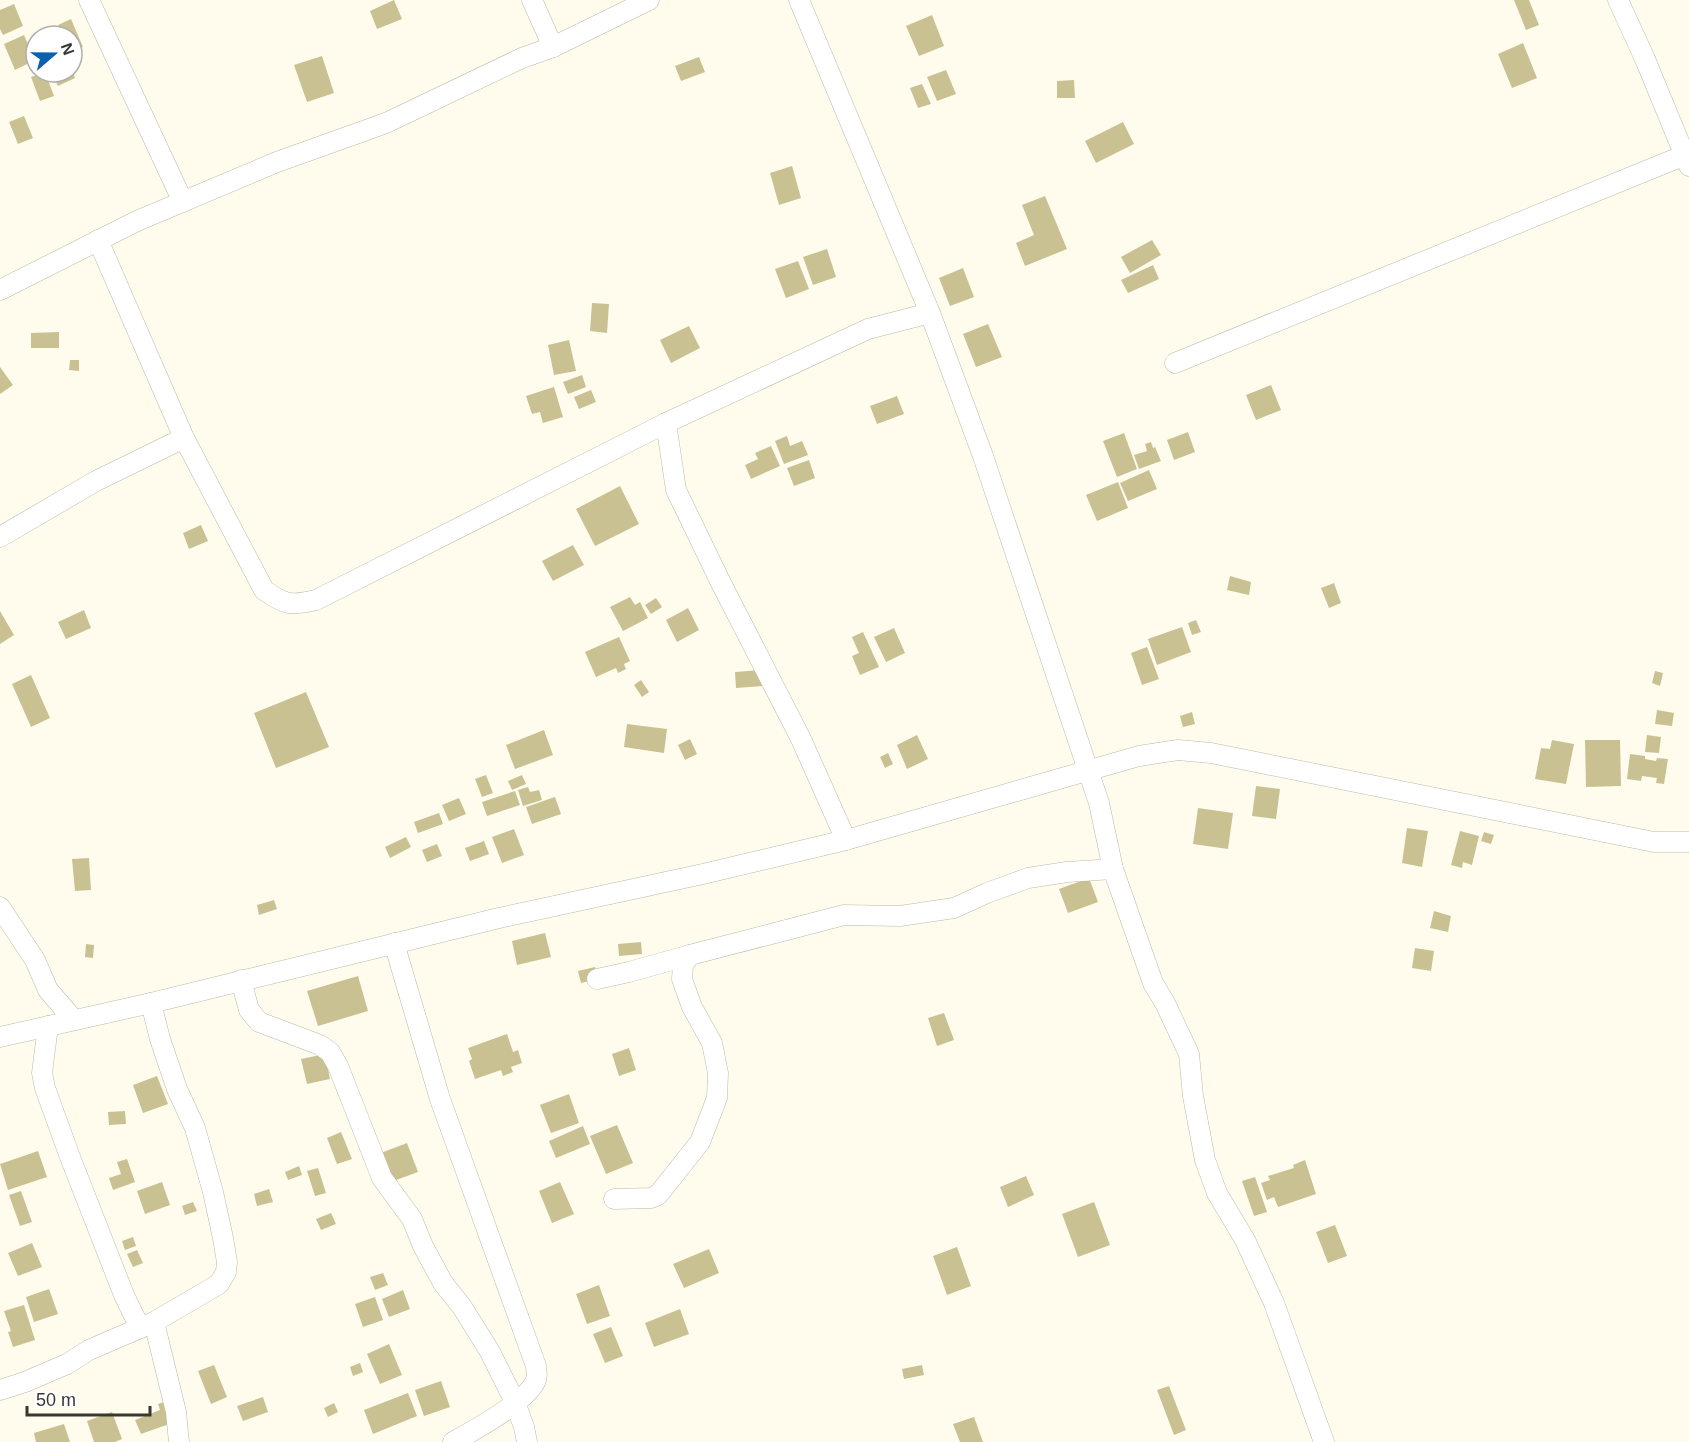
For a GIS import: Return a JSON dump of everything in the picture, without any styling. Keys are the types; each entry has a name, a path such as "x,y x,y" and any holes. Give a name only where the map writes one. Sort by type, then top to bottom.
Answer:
{"street":[{"path":"89,0 183,202"},
{"path":"532,0 553,47"},
{"path":"0,290 137,220 277,162 386,123 522,58 553,47 649,0"},
{"path":"799,0 930,313 983,456 1099,803 1113,869 1153,983 1166,1003 1189,1054 1193,1096 1205,1160 1217,1193 1245,1240 1274,1303 1324,1442"},
{"path":"1175,363 1687,161 1618,0"},
{"path":"98,240 184,438 264,590 278,600 293,605 316,600 666,423 868,329 930,313"},
{"path":"666,423 676,490 825,787 846,840"},
{"path":"0,537 96,481 184,438"},
{"path":"0,1037 152,1003 394,943 846,840 1139,756 1178,750 1211,753 1654,842 1689,843"},
{"path":"597,979 844,915 900,916 954,908 1028,878 1067,872 1113,869"},
{"path":"0,907 35,960 48,990 74,1020"},
{"path":"394,943 440,1099 536,1366 537,1378 530,1390 485,1424 453,1442"},
{"path":"614,1199 658,1196 700,1142 717,1098 718,1073 712,1044 692,1007 682,979 682,965 690,955"},
{"path":"241,980 249,1010 260,1022 330,1052 338,1066 382,1178 412,1219 423,1246 443,1283 462,1307 489,1350 515,1402 528,1442"},
{"path":"0,1390 67,1364 89,1350 147,1325 219,1284 226,1272 227,1262 217,1208 195,1128 177,1089 160,1039 152,1003"},
{"path":"48,1026 42,1073 45,1088 112,1263 147,1325 176,1412 180,1442"}],"building":[{"path":"394,0 402,19 377,29 370,11"},
{"path":"1514,0 1529,0 1539,25 1526,30"},
{"path":"14,4 23,26 3,35 0,29 0,10"},
{"path":"932,15 944,46 919,56 906,26"},
{"path":"71,19 73,24 60,24"},
{"path":"24,35 24,66 15,70 4,44"},
{"path":"1523,43 1537,78 1512,88 1498,54"},
{"path":"322,56 334,93 307,102 294,65"},
{"path":"699,57 705,72 681,81 675,66"},
{"path":"946,70 956,94 937,101 927,77"},
{"path":"1074,80 1075,98 1057,98 1057,81"},
{"path":"34,84 50,84 54,96 40,101"},
{"path":"922,84 931,104 918,108 910,88"},
{"path":"24,116 33,138 18,144 9,122"},
{"path":"1123,122 1134,144 1096,163 1085,141"},
{"path":"792,166 801,198 779,205 770,173"},
{"path":"1045,196 1067,249 1025,266 1016,243 1034,235 1022,205"},
{"path":"1152,240 1161,255 1130,273 1121,257"},
{"path":"827,249 836,277 813,285 803,257"},
{"path":"798,261 809,289 786,298 775,269"},
{"path":"1153,265 1159,279 1128,293 1121,280"},
{"path":"963,268 974,297 950,306 939,278"},
{"path":"592,303 609,304 607,333 590,331"},
{"path":"988,324 1002,357 976,367 963,334"},
{"path":"689,326 700,348 671,363 660,340"},
{"path":"59,332 59,348 31,348 31,333"},
{"path":"569,340 576,371 554,375 548,345"},
{"path":"70,360 79,360 79,371 69,370"},
{"path":"0,367 13,385 0,394"},
{"path":"582,375 586,387 568,394 563,382"},
{"path":"1271,385 1281,410 1256,420 1246,395"},
{"path":"554,387 563,417 543,423 540,412 532,414 526,396"},
{"path":"591,390 596,402 579,409 574,397"},
{"path":"897,396 904,414 877,424 870,406"},
{"path":"1188,432 1195,452 1174,460 1167,440"},
{"path":"1124,433 1137,469 1117,477 1103,441"},
{"path":"787,436 790,446 802,441 808,455 784,464 775,441"},
{"path":"1151,442 1161,461 1139,469 1134,455 1147,451 1145,444"},
{"path":"771,446 780,466 751,479 745,465 758,459 755,453"},
{"path":"809,460 815,478 794,486 787,468"},
{"path":"1149,470 1157,489 1128,501 1120,483"},
{"path":"1118,482 1128,508 1097,521 1086,495"},
{"path":"620,486 639,524 595,546 576,509"},
{"path":"201,525 208,541 189,549 183,533"},
{"path":"573,545 584,565 553,581 542,561"},
{"path":"1230,576 1251,582 1249,595 1227,590"},
{"path":"1334,583 1341,603 1329,608 1321,588"},
{"path":"630,597 635,605 640,602 648,618 623,631 610,607"},
{"path":"656,598 662,607 651,614 645,605"},
{"path":"688,608 699,630 677,642 666,620"},
{"path":"84,610 91,628 66,639 58,622"},
{"path":"0,611 14,635 0,644"},
{"path":"1196,620 1201,632 1192,635 1188,623"},
{"path":"1182,627 1191,652 1157,665 1148,639"},
{"path":"894,628 905,653 886,662 874,637"},
{"path":"863,632 879,667 860,675 852,656 859,653 852,637"},
{"path":"619,637 630,661 624,664 626,669 618,673 616,668 596,677 585,652"},
{"path":"1147,647 1159,679 1142,685 1131,653"},
{"path":"761,670 763,686 736,688 735,672"},
{"path":"1655,671 1663,673 1660,686 1652,683"},
{"path":"31,675 50,718 31,727 12,684"},
{"path":"641,680 649,692 642,697 634,685"},
{"path":"306,692 329,747 276,768 254,713"},
{"path":"1657,710 1674,713 1672,726 1655,724"},
{"path":"1192,712 1195,724 1183,727 1180,716"},
{"path":"627,724 667,729 664,753 624,747"},
{"path":"544,730 553,755 515,769 506,745"},
{"path":"917,735 928,759 907,769 897,745"},
{"path":"1647,735 1661,737 1659,753 1645,752"},
{"path":"690,739 697,754 685,760 678,745"},
{"path":"1552,740 1574,744 1566,784 1535,779 1541,748 1550,749"},
{"path":"1585,740 1620,740 1621,786 1586,787"},
{"path":"888,753 893,764 885,768 880,757"},
{"path":"1630,754 1645,756 1645,759 1656,761 1657,758 1668,759 1664,784 1656,783 1657,778 1642,776 1641,781 1627,779"},
{"path":"486,775 493,793 482,797 475,779"},
{"path":"522,775 526,784 512,790 508,781"},
{"path":"1256,786 1280,789 1276,819 1252,816"},
{"path":"528,787 530,792 539,790 542,800 523,806 518,790"},
{"path":"515,791 520,805 487,816 482,802"},
{"path":"555,797 561,814 532,824 526,807"},
{"path":"459,798 466,814 449,821 442,805"},
{"path":"1198,808 1233,813 1228,849 1193,844"},
{"path":"439,813 443,824 418,833 414,822"},
{"path":"1407,828 1428,831 1422,867 1402,863"},
{"path":"514,829 524,855 502,863 492,837"},
{"path":"1460,831 1479,836 1472,865 1463,862 1462,868 1451,865"},
{"path":"1484,832 1494,835 1491,844 1481,841"},
{"path":"406,837 411,847 390,858 385,847"},
{"path":"484,841 489,854 470,861 465,848"},
{"path":"437,844 442,856 427,862 422,850"},
{"path":"89,858 91,890 75,891 72,859"},
{"path":"1089,878 1098,902 1068,913 1059,889"},
{"path":"274,900 277,909 259,915 257,905"},
{"path":"1434,911 1451,916 1448,932 1430,928"},
{"path":"545,933 551,957 517,965 512,941"},
{"path":"641,942 642,954 619,956 618,944"},
{"path":"86,944 94,945 93,958 85,957"},
{"path":"1415,948 1434,951 1431,971 1412,968"},
{"path":"595,967 598,979 581,983 578,971"},
{"path":"358,976 368,1011 318,1026 307,991"},
{"path":"944,1013 954,1040 937,1046 928,1018"},
{"path":"507,1034 513,1052 518,1050 522,1063 511,1067 513,1072 503,1076 501,1070 475,1079 469,1061 472,1059 468,1048"},
{"path":"629,1048 636,1070 619,1076 612,1054"},
{"path":"325,1054 330,1079 307,1084 301,1059"},
{"path":"157,1076 168,1104 143,1113 133,1085"},
{"path":"569,1094 579,1123 551,1133 540,1105"},
{"path":"125,1111 126,1124 109,1125 108,1112"},
{"path":"617,1125 633,1163 606,1174 590,1136"},
{"path":"583,1126 590,1144 556,1158 549,1141"},
{"path":"341,1132 352,1159 337,1164 327,1138"},
{"path":"407,1143 418,1172 388,1183 378,1154"},
{"path":"38,1151 47,1177 8,1190 0,1164"},
{"path":"127,1159 135,1182 113,1190 109,1178 121,1174 117,1162"},
{"path":"1305,1160 1316,1194 1278,1207 1274,1197 1267,1200 1261,1183 1270,1180 1268,1176 1294,1168 1293,1165"},
{"path":"299,1166 302,1175 288,1180 285,1172"},
{"path":"318,1168 326,1193 315,1196 307,1171"},
{"path":"1026,1176 1034,1195 1008,1207 1000,1187"},
{"path":"1255,1177 1267,1212 1254,1216 1242,1181"},
{"path":"162,1182 170,1205 145,1214 137,1191"},
{"path":"560,1182 574,1214 552,1223 539,1191"},
{"path":"269,1189 273,1202 257,1206 254,1194"},
{"path":"21,1191 32,1222 20,1226 9,1195"},
{"path":"193,1202 197,1211 185,1215 182,1206"},
{"path":"1094,1202 1110,1245 1078,1257 1062,1214"},
{"path":"331,1213 336,1224 321,1230 316,1219"},
{"path":"1335,1225 1347,1256 1328,1263 1316,1232"},
{"path":"133,1237 136,1246 125,1250 122,1241"},
{"path":"32,1243 42,1267 18,1276 8,1253"},
{"path":"957,1247 971,1286 947,1295 933,1256"},
{"path":"709,1249 719,1273 684,1288 673,1264"},
{"path":"137,1250 143,1263 133,1267 127,1254"},
{"path":"383,1273 388,1285 375,1290 370,1277"},
{"path":"599,1285 610,1316 587,1324 576,1294"},
{"path":"49,1289 58,1314 34,1322 26,1297"},
{"path":"403,1290 410,1309 389,1317 382,1299"},
{"path":"375,1297 383,1320 363,1327 355,1304"},
{"path":"24,1305 35,1340 13,1347 8,1332 11,1331 4,1311"},
{"path":"680,1309 689,1334 654,1347 645,1323"},
{"path":"611,1327 623,1356 605,1363 593,1334"},
{"path":"389,1344 402,1375 380,1384 367,1354"},
{"path":"360,1363 363,1372 353,1376 350,1367"},
{"path":"214,1365 227,1397 211,1404 198,1371"},
{"path":"922,1365 924,1375 904,1379 902,1369"},
{"path":"441,1381 450,1407 424,1416 415,1390"},
{"path":"1169,1386 1186,1430 1174,1435 1157,1390"},
{"path":"408,1393 417,1416 373,1434 364,1410"},
{"path":"263,1397 268,1412 243,1421 237,1406"},
{"path":"167,1401 175,1422 141,1434 135,1420 160,1410 158,1404"},
{"path":"334,1403 338,1412 328,1417 324,1408"},
{"path":"112,1412 122,1439 115,1442 94,1442 87,1421"},
{"path":"974,1417 983,1442 960,1442 953,1424"},
{"path":"64,1424 70,1442 36,1442 34,1433"}]}
